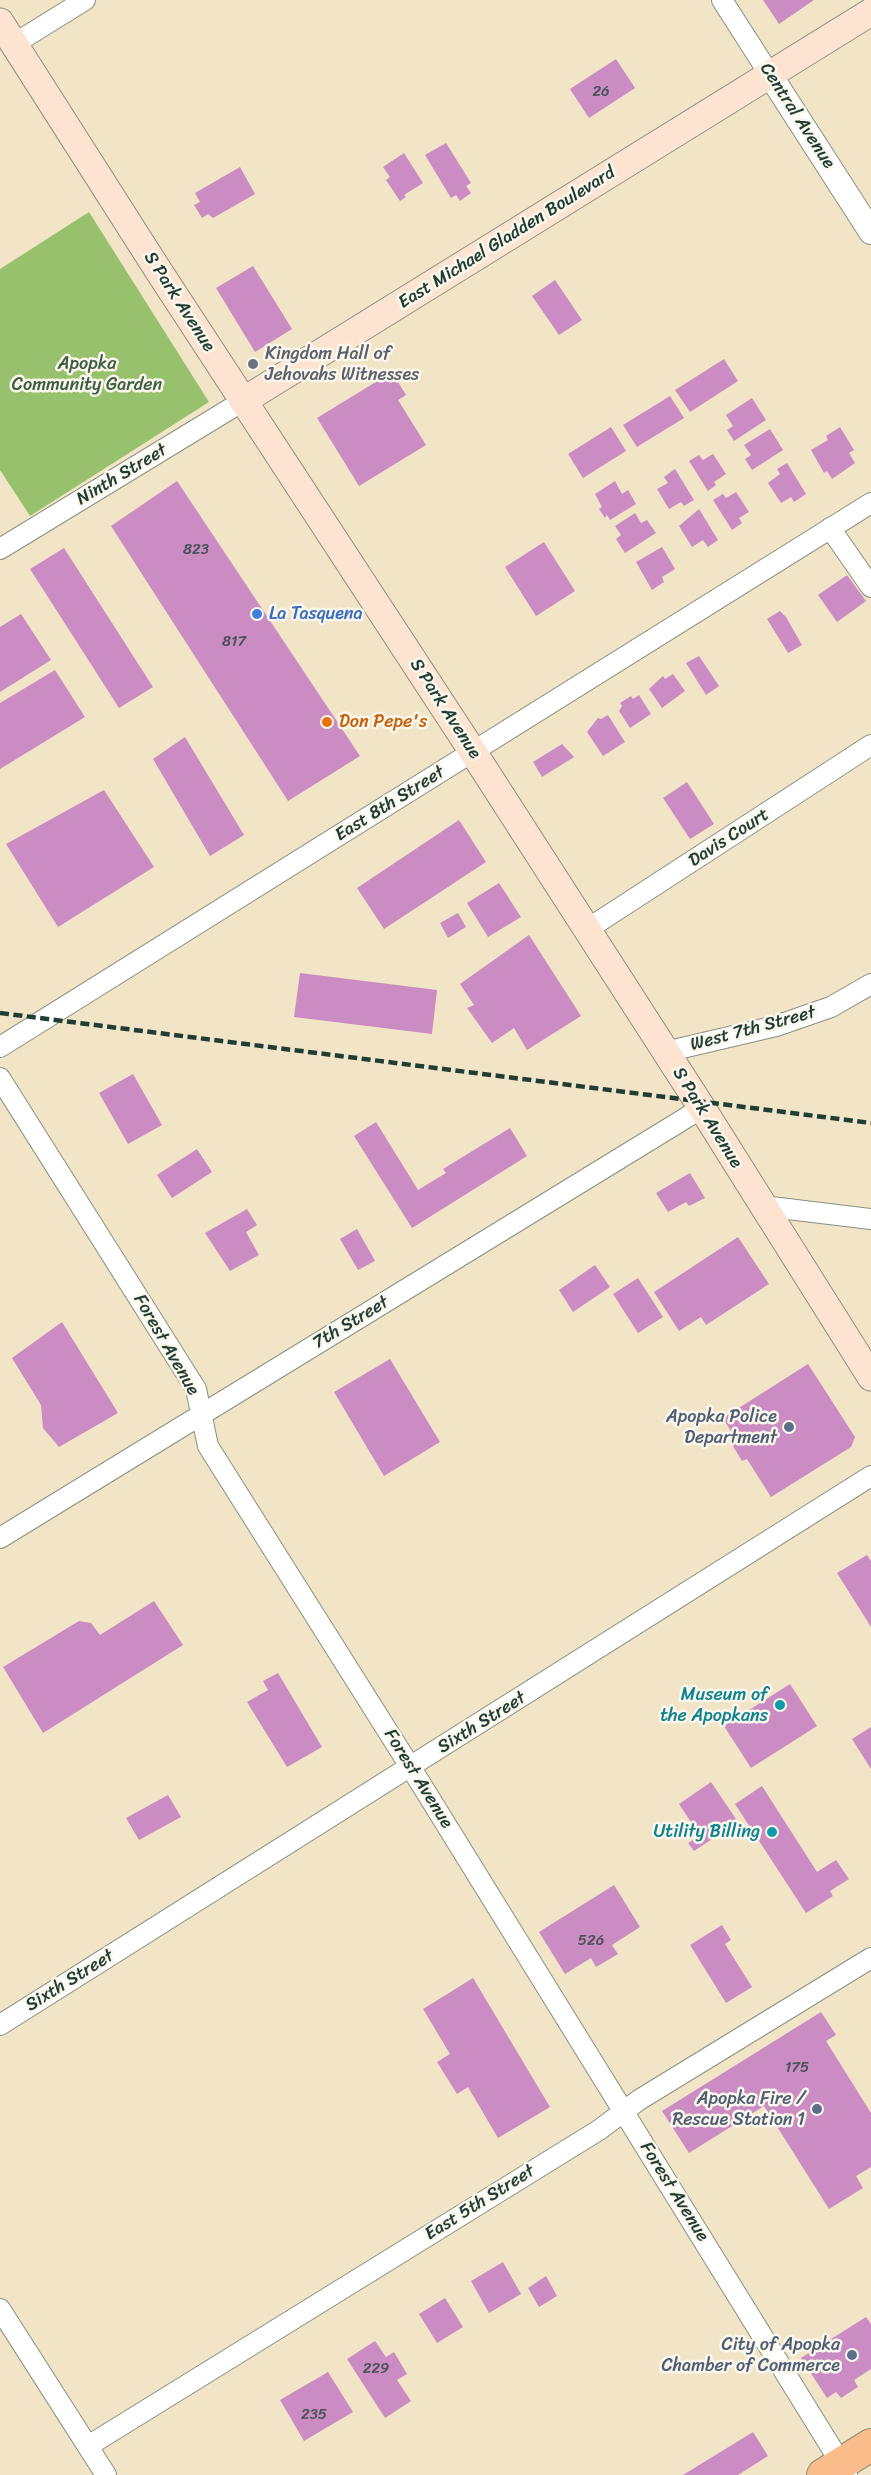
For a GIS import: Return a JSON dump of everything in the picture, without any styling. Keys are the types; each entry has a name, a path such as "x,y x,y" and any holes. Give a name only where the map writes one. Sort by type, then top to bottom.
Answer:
{"main road":[{"name":"East Michael Gladden Boulevard","path":"243,402 871,12"},
{"name":"S Park Avenue","path":"7,33 243,402 473,752 702,1108 871,1377"},
{"path":"837,2471 871,2445"}],"street":[{"path":"7,33 85,0"},
{"name":"Central Avenue","path":"722,0 871,232"},
{"name":"Ninth Street","path":"0,549 243,402"},
{"name":"East 8th Street","path":"0,1047 871,503"},
{"path":"830,528 871,587"},
{"name":"Davis Court","path":"586,930 871,746"},
{"name":"West 7th Street","path":"665,1052 776,1026 831,1007 871,984"},
{"name":"Forest Avenue","path":"0,1078 196,1389 208,1446 624,2111 837,2471"},
{"name":"7th Street","path":"0,1538 702,1108"},
{"path":"763,1206 871,1219"},
{"name":"Sixth Street","path":"0,2025 871,1476"},
{"name":"East 5th Street","path":"88,2446 598,2130 639,2100 871,1958"},
{"path":"0,2309 106,2475"}],"green space":[{"name":"Apopka Community Garden","path":"89,212 209,402 30,516 0,470 0,269"}],"building":[{"path":"763,0 814,0 779,24"},
{"path":"616,59 635,88 589,118 570,89"},
{"path":"446,143 471,183 466,186 471,193 460,201 456,195 451,198 425,155"},
{"path":"404,153 423,183 404,195 406,197 400,201 386,180 390,177 383,167"},
{"path":"240,167 255,194 213,218 208,214 202,218 194,205 200,202 195,193"},
{"path":"253,266 292,329 255,352 216,288"},
{"path":"555,280 582,320 559,335 532,296"},
{"path":"724,359 738,381 690,412 675,390"},
{"path":"392,372 406,395 398,400 426,445 359,486 317,418"},
{"path":"670,396 684,418 637,447 623,425"},
{"path":"752,398 766,420 734,441 727,430 733,426 726,415"},
{"path":"611,427 626,451 583,478 568,454"},
{"path":"840,427 854,450 849,453 855,463 832,479 827,471 824,473 811,450 828,440 826,436"},
{"path":"770,429 783,450 752,470 745,459 751,455 744,445"},
{"path":"713,454 726,474 714,482 716,485 708,491 689,461 699,455 703,460"},
{"path":"787,463 806,494 794,502 791,497 781,503 768,483 780,474 777,469"},
{"path":"675,469 694,500 684,506 681,502 669,509 657,489 668,483 664,477"},
{"path":"177,481 360,756 288,801 111,526"},
{"path":"615,481 622,494 628,490 636,504 610,520 607,515 605,518 599,509 602,507 595,494"},
{"path":"736,492 749,512 739,518 742,523 732,530 713,500 723,494 726,498"},
{"path":"699,509 718,540 708,547 703,540 692,547 679,526"},
{"path":"635,513 641,523 647,520 656,533 625,553 616,539 621,535 615,526"},
{"path":"544,542 575,591 536,616 505,567"},
{"path":"662,547 675,569 662,577 664,582 652,590 636,562"},
{"path":"64,548 153,687 119,708 30,569"},
{"path":"847,575 866,601 837,622 818,595"},
{"path":"780,611 802,645 788,653 767,619"},
{"path":"21,614 51,660 0,692 0,627"},
{"path":"699,656 719,686 706,695 686,663"},
{"path":"55,670 85,717 0,769 0,703"},
{"path":"673,674 685,691 662,708 649,689 663,676 665,679"},
{"path":"639,695 651,714 630,728 619,711 622,706 620,703 631,696 633,699"},
{"path":"608,715 625,742 603,756 587,732 598,718 601,719"},
{"path":"185,737 244,835 210,856 153,759"},
{"path":"562,744 574,757 542,777 533,762"},
{"path":"687,782 714,824 690,839 663,798"},
{"path":"104,790 154,867 58,927 6,844"},
{"path":"459,820 486,862 384,929 357,888"},
{"path":"499,883 521,917 488,937 467,903"},
{"path":"458,913 466,927 448,938 440,923"},
{"path":"529,935 581,1016 527,1050 514,1028 492,1043 467,1008 474,1005 460,984"},
{"path":"300,973 437,990 432,1034 294,1017"},
{"path":"133,1074 162,1125 128,1144 99,1093"},
{"path":"376,1122 418,1190 446,1173 443,1169 510,1128 527,1156 412,1228 354,1136"},
{"path":"197,1149 212,1172 172,1198 157,1175"},
{"path":"690,1173 705,1198 689,1206 686,1202 668,1212 656,1193"},
{"path":"247,1209 257,1225 246,1232 259,1255 230,1271 205,1233"},
{"path":"357,1229 375,1261 358,1270 340,1239"},
{"path":"738,1237 769,1284 706,1325 701,1317 679,1331 654,1292"},
{"path":"595,1265 610,1287 573,1312 559,1290"},
{"path":"638,1278 663,1317 638,1333 613,1294"},
{"path":"62,1322 118,1413 59,1447 43,1428 41,1405 12,1358"},
{"path":"390,1359 440,1442 384,1476 334,1392"},
{"name":"Apopka Police Department","path":"808,1364 855,1437 851,1447 771,1497 747,1459 742,1461 730,1441 735,1438 723,1418"},
{"path":"867,1555 871,1561 871,1627 837,1573"},
{"path":"154,1601 183,1645 43,1733 3,1667 79,1621 91,1623 100,1635"},
{"path":"278,1673 322,1747 287,1767 247,1702 268,1690 263,1681"},
{"name":"Museum of the Apopkans","path":"790,1684 817,1726 751,1768 724,1726"},
{"path":"871,1727 871,1769 852,1739"},
{"path":"711,1782 738,1822 694,1851 688,1843 700,1836 679,1804"},
{"name":"Utility Billing","path":"762,1786 817,1872 836,1860 849,1879 830,1891 833,1896 806,1913 735,1804"},
{"path":"168,1795 181,1817 139,1840 126,1818"},
{"path":"614,1885 640,1927 612,1945 618,1954 596,1967 591,1958 565,1974 539,1932"},
{"path":"722,1925 731,1940 725,1944 752,1987 726,2003 690,1945"},
{"path":"473,1978 550,2107 498,2138 468,2087 457,2094 437,2062 450,2054 423,2009"},
{"name":"Apopka Fire / Rescue Station 1","path":"821,2012 836,2035 826,2041 871,2113 871,2167 856,2176 863,2188 829,2209 764,2106 689,2153 662,2111"},
{"path":"503,2262 521,2294 489,2313 471,2281"},
{"path":"546,2276 557,2296 539,2307 528,2288"},
{"path":"445,2298 463,2327 437,2343 419,2314"},
{"path":"866,2317 871,2324 871,2369 854,2380 858,2387 841,2398 836,2392 827,2398 801,2358"},
{"path":"375,2341 386,2357 394,2352 407,2374 397,2380 411,2401 385,2418 347,2359"},
{"path":"328,2372 353,2412 304,2441 280,2400"},
{"path":"753,2432 768,2456 738,2475 683,2475"}],"railway":[{"path":"0,1013 871,1123"}],"place":[{"name":"Kingdom Hall of Jehovahs Witnesses","path":"253,364"},
{"name":"La Tasquena","path":"257,614"},
{"name":"Don Pepe's","path":"327,722"},
{"name":"Apopka Police Department","path":"789,1427"},
{"name":"Museum of the Apopkans","path":"780,1705"},
{"name":"Utility Billing","path":"772,1832"},
{"name":"Apopka Fire / Rescue Station 1","path":"817,2109"},
{"name":"City of Apopka Chamber of Commerce","path":"852,2355"}]}
